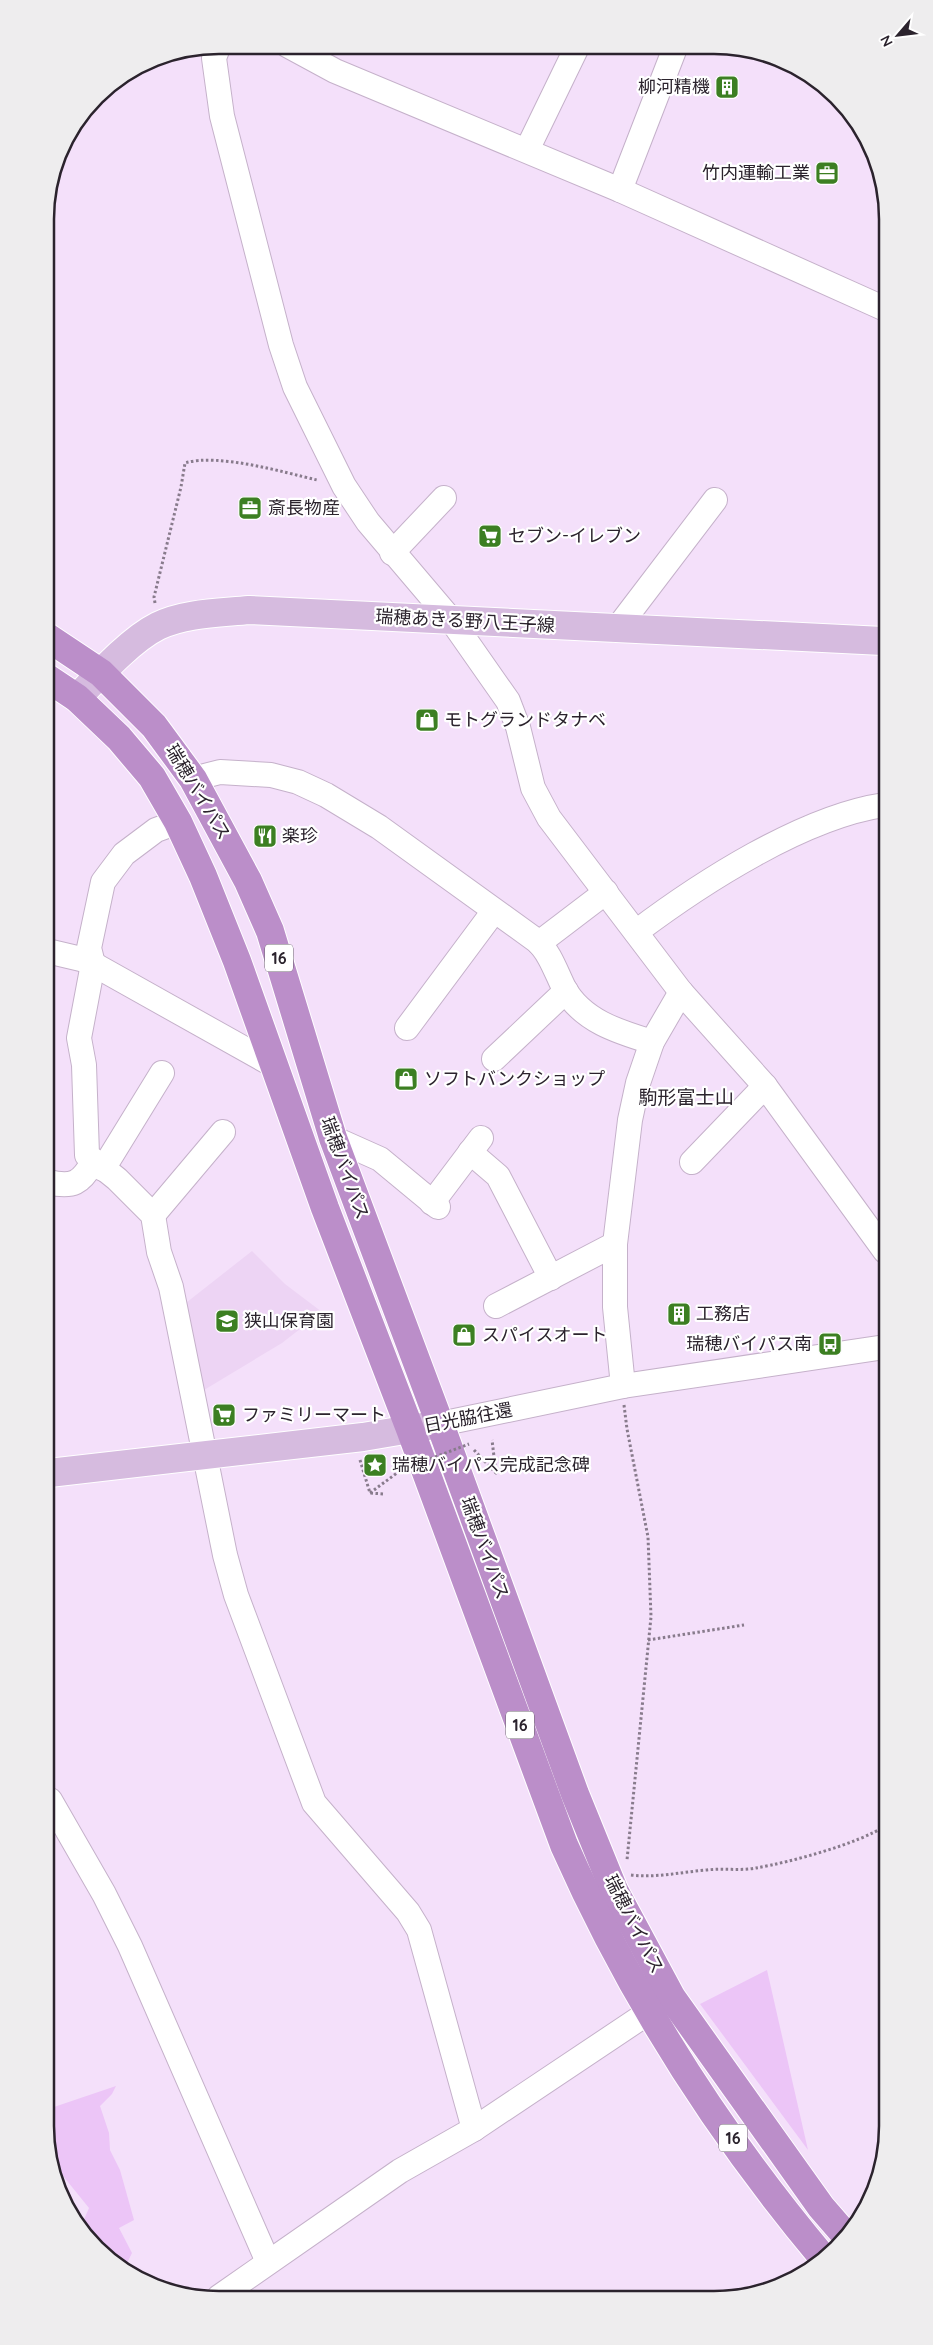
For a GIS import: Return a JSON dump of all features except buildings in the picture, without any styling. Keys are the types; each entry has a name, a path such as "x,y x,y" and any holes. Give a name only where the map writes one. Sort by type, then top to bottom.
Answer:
{"highway":[{"name":"16","path":"54,642 101,673"},
{"name":"瑞穂バイパス","path":"101,673 154,726 193,779 248,881 270,931 332,1138 440,1424 575,1794 620,1882 672,1998 821,2207 841,2231"},
{"name":"16","path":"54,683 77,698"},
{"name":"瑞穂バイパス","path":"77,698 119,738 152,777 178,822 203,876 275,1066 325,1208 410,1429 564,1845 592,1908 648,2012 706,2102 793,2222 819,2253"}],"main road":[{"name":"瑞穂あきる野八王子線","path":"77,698 126,650 157,626 193,615 249,610 879,642"},
{"name":"日光脇往還","path":"54,1472 206,1455 440,1424"}],"street":[{"path":"216,54 214,58 222,116 281,345 295,387 344,486 392,553 452,620 508,701 518,727 533,788 549,818 681,992 765,1086 878,1225"},
{"path":"304,54 335,71 620,190 879,307"},
{"path":"527,150 574,54"},
{"path":"620,190 673,54"},
{"path":"392,553 444,498"},
{"path":"616,630 715,500"},
{"path":"193,779 220,772 271,775 298,782 326,795 379,827 539,943 566,991 585,1012 610,1029 652,1042"},
{"path":"636,932 718,876 783,841 837,815 879,813"},
{"path":"178,822 156,830 124,854 103,882 89,948 93,964 80,1038 84,1065 87,1155 118,1179 153,1215 159,1252 171,1287 225,1555 236,1595 314,1803 408,1912 419,1930 474,2129"},
{"path":"539,943 606,892"},
{"path":"407,1028 494,911"},
{"path":"54,952 93,964 275,1066"},
{"path":"494,1059 566,991"},
{"path":"623,1386 615,1307 615,1244 630,1120 638,1083 652,1042 681,992"},
{"path":"54,1184 64,1186 74,1184 98,1165 162,1073"},
{"path":"692,1162 765,1086"},
{"path":"153,1215 223,1132"},
{"path":"332,1138 380,1159 435,1205 476,1145 498,1176 551,1278"},
{"path":"496,1306 615,1244"},
{"name":"日光脇往還","path":"440,1424 623,1386 879,1348"},
{"path":"54,1807 104,1894 130,1946 268,2262"},
{"path":"226,2291 400,2170 474,2129 648,2012 672,1998"}],"path":[{"path":"157,626 154,597 181,487 185,463 210,460 268,469 344,486"},
{"path":"623,1386 627,1429 648,1537 651,1617 620,1882 707,1870 755,1869 796,1859 839,1845 879,1828"},
{"path":"370,1493 401,1470 469,1444 496,1473 492,1440"},
{"path":"360,1460 370,1493"},
{"path":"370,1493 384,1494"},
{"path":"648,1640 744,1625"}],"shaded area":[{"path":"252,1251 285,1284 322,1312 282,1343 199,1393 182,1306"},
{"path":"767,1970 808,2150 700,2004"},
{"path":"116,2086 112,2094 100,2106 109,2133 110,2150 120,2170 134,2220 119,2228 132,2253 127,2263 102,2243 88,2227 84,2220 89,2208 60,2172 55,2148 54,2107"}],"place":[{"name":"柳河精機","path":"727,87"},
{"name":"竹内運輸工業","path":"827,173"},
{"name":"斎長物産","path":"250,508"},
{"name":"セブン-イレブン","path":"490,536"},
{"name":"モトグランドタナベ","path":"427,720"},
{"name":"楽珍","path":"265,836"},
{"name":"ソフトバンクショップ","path":"406,1079"},
{"name":"工務店","path":"679,1314"},
{"name":"狭山保育園","path":"227,1321"},
{"name":"スパイスオート","path":"464,1335"},
{"name":"瑞穂バイパス南","path":"830,1344"},
{"name":"ファミリーマート","path":"224,1415"},
{"name":"瑞穂バイパス完成記念碑","path":"375,1465"}],"district":[{"name":"駒形富士山","path":"686,1097"}]}
